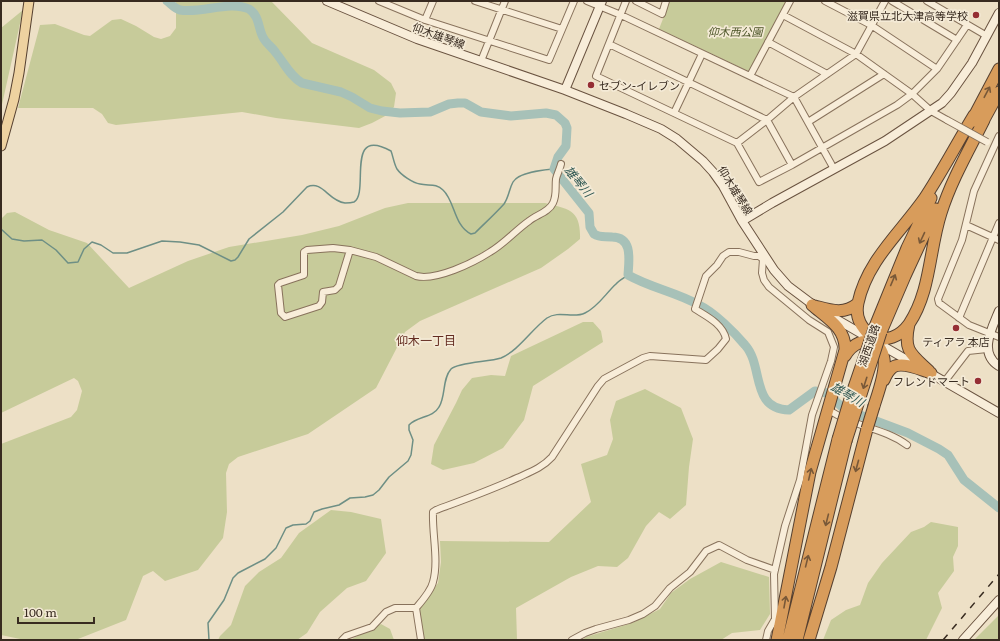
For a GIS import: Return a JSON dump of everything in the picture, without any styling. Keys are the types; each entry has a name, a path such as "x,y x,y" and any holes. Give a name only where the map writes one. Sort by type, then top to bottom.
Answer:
{"highway":[{"name":"湖西道路","path":"979,118 999,69"},
{"name":"湖西道路","path":"797,640 850,399 876,334 889,290 923,213 979,118 999,92"},
{"path":"979,118 946,199 934,234 925,287 918,306 909,323 900,334 888,339 863,329 858,314 858,304 865,283 875,261 924,198 979,118"},
{"path":"812,305 838,312 848,310 858,304"},
{"path":"777,640 810,472 844,357 845,343 841,331 812,305"},
{"path":"909,323 906,338 909,350 931,373"},
{"path":"844,357 850,348 876,334"},
{"path":"809,640 831,567 880,385 884,360 876,334"},
{"path":"880,385 889,370 896,366 906,366 931,373"},
{"name":"湖西道路","path":"788,640 842,440"}],"main road":[{"path":"1,146 14,99 29,1"},
{"name":"仰木雄琴線","path":"327,1 417,39 565,90 661,129 677,139 703,161 713,172 764,258 788,286 812,305 876,334 931,373 999,413"},
{"path":"565,90 601,3"},
{"path":"742,221 885,141 942,103 972,63 999,13"},
{"path":"999,311 989,334 987,349 991,360 999,366"},
{"path":"963,640 999,600"}],"street":[{"path":"379,1 425,20 549,60 574,1"},
{"path":"394,8 397,1"},
{"path":"425,20 433,1"},
{"path":"475,1 562,29"},
{"path":"482,61 505,1"},
{"path":"587,1 601,3 621,15 794,97 834,169"},
{"path":"626,1 596,76 737,143 759,182 792,165 897,105 912,94 937,69 967,25"},
{"path":"636,1 662,14 666,1"},
{"path":"750,76 790,1"},
{"path":"825,1 871,25 937,69"},
{"path":"737,143 794,97 856,54 884,1"},
{"path":"892,1 957,40"},
{"path":"927,1 987,36"},
{"path":"783,15 856,54 912,94 931,111 995,145"},
{"path":"768,42 827,74"},
{"path":"609,44 767,120 792,165"},
{"path":"674,113 702,54"},
{"path":"808,122 884,74"},
{"path":"999,136 974,191 962,240 938,299 939,303 969,325 999,337"},
{"path":"350,250 339,286 335,290 323,292 321,304 319,306 285,317 282,315 277,289 278,285 280,283 304,276 304,252 307,250 333,248 350,250 376,257 422,278 447,273 492,252 530,220 550,208 554,203 556,195 556,178 562,164"},
{"path":"959,318 996,238 999,223"},
{"path":"966,225 996,238"},
{"path":"420,640 416,608 423,600 433,583 436,539 433,512 504,484 546,463 556,451 601,382 611,375 643,358 650,356 706,360 715,353 726,338 725,333 710,318 695,309 695,306 706,276 723,256 729,252 739,252 764,258 762,273 764,280 770,287 809,320 828,332 834,348 831,361 812,415 800,480 785,526 775,570 775,619 768,631 766,640"},
{"path":"945,381 968,351 987,349"},
{"path":"817,402 840,417 880,431 906,446"},
{"path":"572,640 596,629 629,620 656,606 670,588 690,572 706,551 719,545 747,560 775,570"},
{"path":"342,640 346,636 372,627 386,612 395,608 416,608"}],"green space":[{"path":"176,1 271,1 312,43 374,70 391,83 396,93 394,107 387,115 359,128 276,118 242,112 116,125 108,123 102,114 93,108 18,108 40,25 55,24 90,36 112,20 121,19 154,37 161,39 170,36 176,28"},
{"name":"仰木西公園","path":"670,1 786,1 750,70 748,71 659,29"},
{"path":"23,10 1,109 1,28"},
{"path":"408,203 545,203 567,209 576,216 580,229 580,239 541,268 420,321 405,332 376,388 308,434 238,457 229,464 226,473 227,512 223,538 198,570 165,581 153,571 143,576 126,620 78,639 25,640 1,635 1,444 71,417 77,410 82,391 78,381 74,378 1,413 1,219 7,213 15,212 49,230 87,243 129,288 188,261 229,247 302,235 339,226 385,208"},
{"path":"583,322 593,322 601,331 603,342 533,386 524,420 503,448 474,463 443,470 431,464 434,445 462,390 472,378 491,375 505,376 511,356"},
{"path":"645,389 681,408 693,439 686,505 670,519 659,512 646,526 628,558 617,567 598,566 571,577 516,608 517,640 421,640 417,611 438,583 441,562 440,541 549,542 591,502 581,464 607,455 613,439 610,420 616,401"},
{"path":"331,510 351,512 381,519 386,553 366,581 347,588 320,612 307,633 297,640 218,640 231,625 245,586 259,572 281,558 299,533"},
{"path":"931,522 958,527 958,546 953,557 954,571 938,593 942,608 926,640 823,640 831,620 846,610 860,605 868,583 882,563 911,532 924,527"},
{"path":"721,562 769,577 770,614 760,630 732,633 721,640 582,640 586,637 632,623 660,609 671,593 690,579"},
{"path":"999,615 999,640 974,640"},
{"path":"381,624 390,629 394,640 350,640"}],"waterway":[{"name":"雄琴川","path":"167,1 175,8 188,11 224,6 249,9 255,15 265,41 298,80 302,83 341,92 370,108 400,113 430,112 449,104 465,103 481,112 511,116 546,113 556,115 565,123 567,128 566,146 558,157 554,169 589,213 590,227 594,234 619,238 624,241 627,245 629,256 628,275 705,308 730,328 751,354 763,395 768,402 777,408 789,410 815,391 827,393 842,407 908,433 948,455 964,480 999,508"},
{"path":"1,229 12,239 24,241 42,240 56,250 68,263 78,262 84,249 92,242 101,245 113,253 127,253 162,241 199,245 231,261 238,257 249,239 283,212 307,187 317,186 322,188 334,199 345,203 354,202 358,196 360,187 363,153 368,147 377,145 391,151 397,169 404,176 417,183 435,186 443,190 450,200 461,225 471,234 475,233 504,204 513,182 516,179 532,172 554,169"},
{"path":"209,640 208,623 224,600 233,578 238,573 265,559 276,548 286,528 293,525 306,524 310,521 314,512 339,505 350,498 373,495 389,477 408,461 411,455 413,440 409,430 409,425 412,422 436,411 443,398 446,378 451,369 467,363 496,359 507,355 547,318 561,314 580,315 585,313 602,300 620,280 628,275"}],"railway":[{"path":"943,640 999,574"}],"place":[{"name":"滋賀県立北大津高等学校","path":"976,15"},
{"name":"セブン-イレブン","path":"591,85"},
{"name":"ティアラ 本店","path":"956,328"},
{"name":"フレンドマート","path":"978,381"}],"district":[{"name":"仰木一丁目","path":"426,340"}]}
